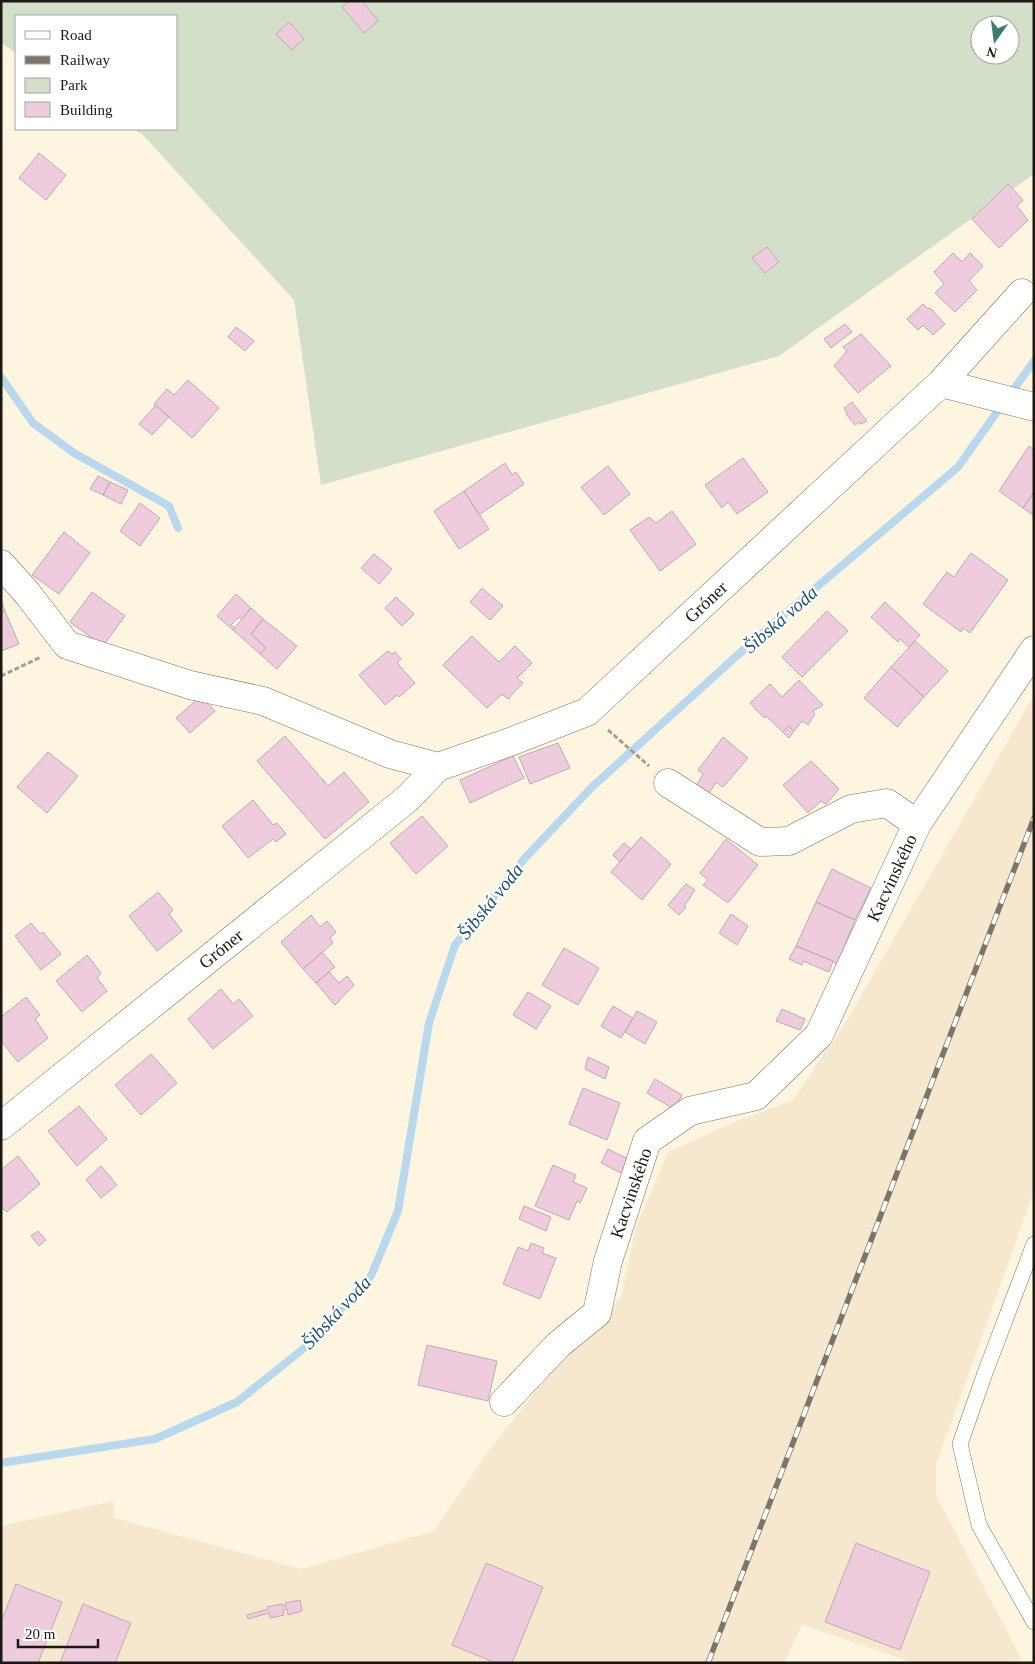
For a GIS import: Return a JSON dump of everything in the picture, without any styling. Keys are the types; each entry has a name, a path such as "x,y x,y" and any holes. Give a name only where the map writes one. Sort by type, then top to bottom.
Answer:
{"street":[{"name":"Gróner","path":"1,1126 407,799 438,767 587,712 941,383 1022,293"},
{"path":"941,383 1034,407"},
{"path":"1,564 27,593 67,645 190,686 263,701 390,754 438,767"},
{"name":"Kacvinského","path":"504,1402 558,1345 597,1313 608,1261 647,1141 690,1111 756,1096 819,1035 917,824 1034,650"},
{"name":"Kacvinského","path":"660,776 760,842 789,841 851,809 887,803 917,824"}],"lane":[{"path":"1034,1244 960,1444 978,1525 1034,1622"}],"path":[{"path":"1,676 67,645"},
{"path":"606,728 660,776"}],"shaded area":[{"path":"1034,695 1034,1191 936,1465 936,1495 1021,1658 1012,1663 914,1663 802,1625 784,1663 1,1663 1,1526 113,1501 115,1518 301,1569 434,1531 490,1449 561,1360 621,1297 636,1227 668,1152 730,1124 793,1100 846,1022"}],"green space":[{"path":"1,1 1034,1 1034,174 779,356 321,485 294,300 142,134 135,130 178,130 178,15 15,15 15,52 1,43"}],"building":[{"path":"350,1 362,1 378,21 364,33 342,7"},
{"path":"289,22 304,39 292,50 276,34"},
{"path":"39,153 66,175 46,200 19,178"},
{"path":"1008,184 1023,200 1017,206 1028,220 999,248 972,219"},
{"path":"767,247 779,262 765,273 752,258"},
{"path":"953,253 962,262 970,253 983,266 969,281 977,290 955,312 935,293 944,284 934,272"},
{"path":"923,304 928,309 930,308 945,324 933,335 923,325 918,330 907,319"},
{"path":"845,324 852,332 831,348 824,339"},
{"path":"236,327 254,341 245,351 228,337"},
{"path":"861,334 891,366 858,393 834,366 847,351 843,347"},
{"path":"188,380 219,408 192,438 154,404 167,389 174,395"},
{"path":"852,402 867,421 855,425 846,414 844,408"},
{"path":"156,405 169,417 152,435 139,424"},
{"path":"1029,446 1034,450 1034,492 1023,508 999,491"},
{"path":"743,458 768,492 737,514 728,502 722,508 705,485"},
{"path":"505,463 512,475 516,472 524,484 479,515 464,491"},
{"path":"608,466 630,494 604,515 581,487"},
{"path":"98,476 110,482 103,495 90,489"},
{"path":"110,482 128,490 121,504 103,495"},
{"path":"464,491 489,529 459,549 434,511"},
{"path":"1034,492 1034,516 1023,508"},
{"path":"140,503 160,518 140,546 120,531"},
{"path":"672,511 696,544 660,571 630,530 649,517 656,523"},
{"path":"64,532 90,553 59,594 32,575"},
{"path":"971,553 1008,580 970,633 963,628 961,632 923,604 947,572 954,577"},
{"path":"374,554 392,569 379,584 361,568"},
{"path":"482,588 503,606 490,620 470,602"},
{"path":"92,592 125,616 103,646 70,622"},
{"path":"236,594 251,608 242,619 239,617 231,625 235,628 233,630 217,616"},
{"path":"396,597 414,614 402,626 385,608"},
{"path":"1,600 5,611 1,612"},
{"path":"885,602 920,635 909,647 900,639 898,642 871,617"},
{"path":"251,608 263,619 251,634 266,648 260,654 233,630"},
{"path":"5,611 19,644 1,651 1,612"},
{"path":"827,611 848,631 802,677 782,657"},
{"path":"263,619 297,646 277,669 260,654 266,648 251,634"},
{"path":"472,636 499,662 515,646 532,663 517,678 523,683 508,699 502,694 487,708 443,665"},
{"path":"915,641 948,671 924,697 891,667"},
{"path":"388,651 392,654 395,652 401,659 397,663 415,683 399,697 397,695 385,705 359,675"},
{"path":"891,667 924,697 897,727 864,698"},
{"path":"799,680 823,705 813,711 815,714 808,725 802,721 794,731 789,726 783,732 766,716 764,718 750,703 770,684 782,697"},
{"path":"201,696 215,711 190,733 176,718"},
{"path":"789,726 794,731 789,738 783,732"},
{"path":"285,736 328,786 344,772 369,802 325,839 257,761"},
{"path":"723,737 748,758 723,787 716,782 708,795 696,786 703,774 698,770"},
{"path":"558,743 570,768 530,784 519,757"},
{"path":"48,752 78,776 47,813 17,787"},
{"path":"513,756 524,778 470,803 460,780"},
{"path":"811,761 839,789 826,804 821,801 808,813 783,785"},
{"path":"253,800 273,825 277,823 286,834 276,842 273,839 248,858 222,826"},
{"path":"422,816 448,846 416,874 390,843"},
{"path":"641,837 671,864 642,900 611,872"},
{"path":"726,839 758,865 728,903 703,885 708,880 700,873"},
{"path":"624,843 631,849 620,862 613,855"},
{"path":"832,869 871,888 855,920 816,902"},
{"path":"686,884 695,890 684,906 686,907 679,915 668,905"},
{"path":"158,892 173,910 169,914 182,931 157,951 129,916"},
{"path":"816,902 855,920 837,965 833,961 796,946"},
{"path":"731,914 748,926 737,945 719,933"},
{"path":"311,915 320,927 327,921 336,932 330,938 333,943 303,969 281,942"},
{"path":"31,923 40,934 43,932 61,954 41,970 15,936"},
{"path":"796,946 833,961 829,972 803,961 802,965 789,959"},
{"path":"564,948 599,968 578,1005 542,985"},
{"path":"322,952 335,967 316,983 303,969"},
{"path":"87,955 101,973 97,978 107,991 82,1012 56,981"},
{"path":"329,972 339,983 347,976 354,985 335,1005 316,983"},
{"path":"221,989 233,1004 239,999 253,1016 213,1049 188,1019"},
{"path":"528,992 551,1006 536,1029 513,1015"},
{"path":"26,997 40,1015 35,1019 48,1038 18,1062 1,1041 1,1017"},
{"path":"613,1006 633,1018 621,1038 601,1026"},
{"path":"782,1009 805,1019 800,1030 776,1021"},
{"path":"637,1011 657,1022 645,1044 625,1032"},
{"path":"151,1054 177,1083 141,1115 115,1085"},
{"path":"588,1057 609,1067 605,1079 585,1069"},
{"path":"655,1079 682,1095 674,1109 647,1093"},
{"path":"583,1088 620,1103 607,1140 569,1124"},
{"path":"79,1106 107,1139 77,1166 48,1131"},
{"path":"608,1149 630,1160 623,1174 601,1163"},
{"path":"18,1156 40,1184 7,1212 1,1206 1,1170"},
{"path":"553,1165 576,1175 573,1182 587,1188 580,1203 577,1201 569,1220 535,1206"},
{"path":"101,1166 117,1185 101,1198 86,1180"},
{"path":"524,1206 551,1217 546,1231 519,1219"},
{"path":"38,1231 46,1240 39,1246 31,1236"},
{"path":"531,1243 544,1248 542,1253 556,1258 540,1299 503,1284 518,1247 528,1251"},
{"path":"427,1345 497,1361 488,1401 418,1385"},
{"path":"856,1543 930,1572 900,1650 825,1622"},
{"path":"486,1563 543,1587 512,1663 496,1663 452,1645"},
{"path":"16,1584 62,1602 38,1663 1,1663 1,1622"},
{"path":"300,1600 302,1611 288,1615 287,1609 283,1610 284,1615 270,1618 269,1613 248,1619 247,1615 268,1609 267,1607 282,1604 286,1606 285,1603"},
{"path":"83,1604 131,1623 115,1663 60,1663"}],"waterway":[{"name":"Šibská voda","path":"1009,396 1034,361"},
{"path":"1,377 33,423 74,453 169,506 178,528"},
{"name":"Šibská voda","path":"1,1463 155,1439 237,1402 308,1345 371,1276 398,1211 429,1023 455,945 525,858 592,787 752,642 958,467 1002,405"}],"railway":[{"path":"708,1663 1034,818"}]}
